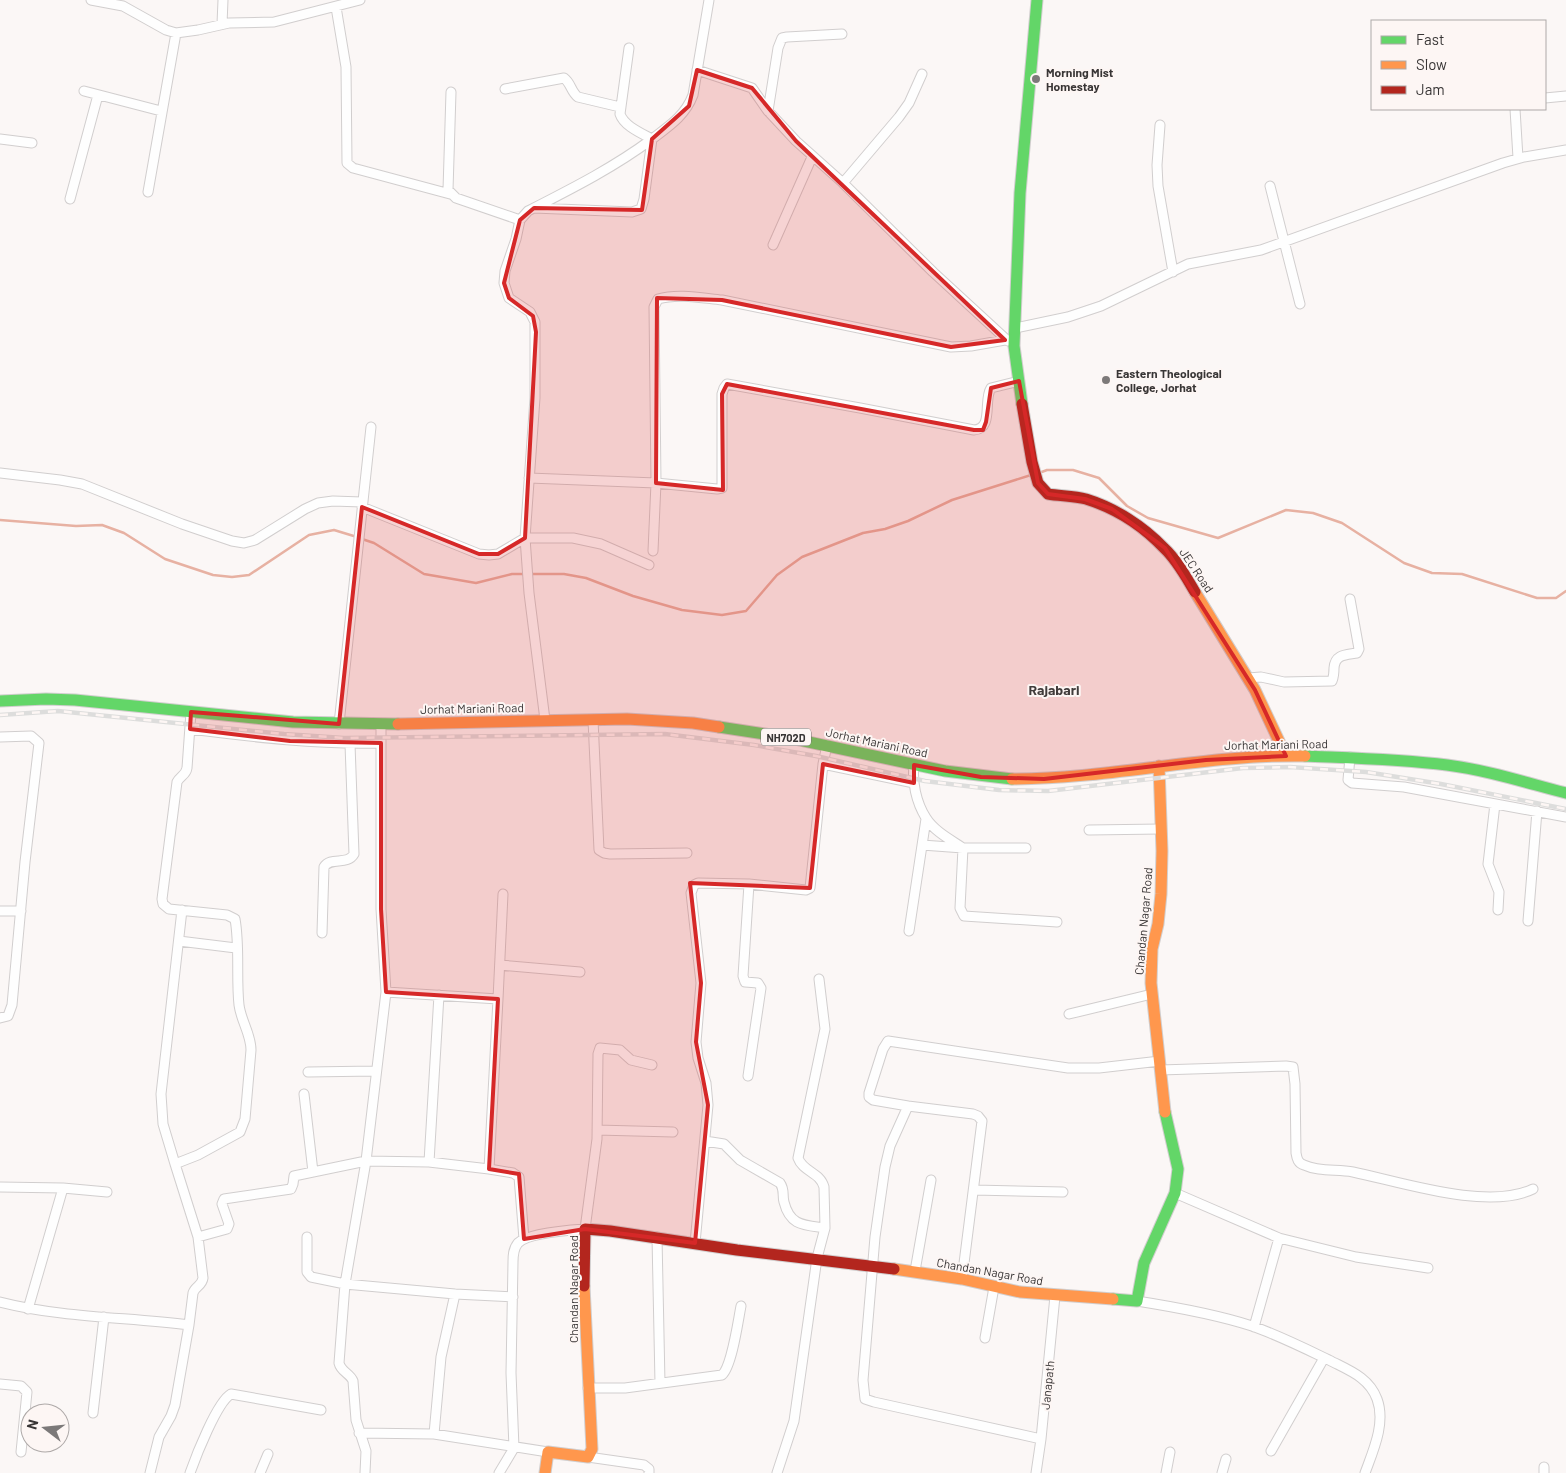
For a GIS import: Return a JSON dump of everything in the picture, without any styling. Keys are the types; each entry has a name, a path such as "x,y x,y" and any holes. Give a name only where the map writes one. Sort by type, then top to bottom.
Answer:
{"main road":[{"name":"JEC Road","path":"1036,0 1020,193 1015,328 1010,343 1019,381 1032,462 1038,483 1048,494 1085,499 1112,509 1126,517 1165,548 1184,572 1248,678 1268,715 1286,756"},
{"name":"Jorhat Mariani Road","path":"0,701 76,700 293,722 339,724 627,719 693,723 737,728 981,777 1010,779 1044,779 1094,775 1225,758 1286,756 1350,757 1446,765 1476,770 1566,793"},
{"name":"Chandan Nagar Road","path":"588,1457 592,1449 584,1296 585,1229 695,1242 737,1250 916,1271 1020,1292 1137,1301 1144,1263 1175,1193 1178,1169 1165,1115 1152,994 1151,958 1158,924 1161,894 1159,766"},
{"path":"545,1473 548,1452 588,1457"}],"street":[{"path":"92,0 123,6 176,33 222,24 274,22 360,0"},
{"path":"222,24 223,0"},
{"path":"545,720 529,592 525,538 536,376 535,322 530,312 509,298 504,283 505,271 523,215 600,174 636,151 674,123 689,106 693,94 709,0"},
{"path":"336,7 346,67 347,163 353,168 450,194 456,198 520,220"},
{"path":"148,192 176,33"},
{"path":"768,110 778,48 782,38 842,34"},
{"path":"628,48 620,114 623,121 652,139"},
{"path":"697,70 752,88 768,110 812,156 843,182 1010,343"},
{"path":"843,182 899,117 909,102 922,74"},
{"path":"505,89 564,78 569,82 573,94 578,98 620,107"},
{"path":"84,91 161,111"},
{"path":"450,194 448,186 451,92"},
{"path":"70,199 98,95"},
{"path":"1546,98 1566,96"},
{"path":"1515,110 1518,158"},
{"path":"1160,124 1158,179 1173,272"},
{"path":"0,138 32,144"},
{"path":"534,208 639,211 642,209 644,199 652,139"},
{"path":"1015,328 1068,317 1101,306 1188,264 1242,255 1284,242 1518,158 1566,150"},
{"path":"773,245 812,156"},
{"path":"1270,186 1300,304"},
{"path":"653,551 656,483 654,307 658,299 694,297 722,300 951,347 1010,343"},
{"path":"529,478 656,483 722,488 722,394 727,384 980,430 986,422 987,396 991,388 1019,381"},
{"path":"339,724 371,427"},
{"path":"0,473 82,484 182,524 232,541 244,543 254,540 318,503 333,501 362,509 480,554 498,554 525,538 568,538 591,541 649,565"},
{"path":"1248,678 1261,677 1284,682 1332,681 1337,659 1342,655 1357,653 1359,649 1350,598"},
{"path":"175,1164 240,1132 243,1126 251,1043 240,1010 235,919 232,916 165,907 162,899 177,782 187,770 191,712"},
{"path":"593,720 599,850 604,854 687,853"},
{"path":"365,1473 366,1451 356,1420 353,1381 339,1363 345,1284 366,1160 375,1071 386,992 381,909 380,724"},
{"path":"190,729 290,741 350,744 381,743"},
{"path":"0,737 31,736 39,743 25,862 12,1005 8,1016 0,1018"},
{"path":"322,932 324,867 331,861 351,859 354,854 350,744"},
{"path":"695,1242 708,1097 697,1050 696,1036 701,984 692,888 698,883 749,884 806,890 810,888 823,764 827,745"},
{"path":"1350,757 1348,780 1352,784 1404,787 1566,817"},
{"path":"823,764 914,783"},
{"path":"909,932 926,819 914,783 914,764"},
{"path":"1495,804 1488,864 1499,892 1498,910"},
{"path":"1528,921 1537,812"},
{"path":"926,819 963,848"},
{"path":"1089,830 1161,829"},
{"path":"922,845 963,848 1026,848"},
{"path":"963,848 960,908 964,916 1057,922"},
{"path":"748,1076 761,988 758,983 745,982 743,976 749,884"},
{"path":"490,1169 503,894"},
{"path":"0,910 21,911"},
{"path":"150,1473 159,1437 175,1405 193,1293 204,1278 198,1236 163,1124 161,1094 182,910"},
{"path":"179,940 236,948"},
{"path":"500,965 580,972"},
{"path":"777,1473 794,1420 816,1258 825,1228 824,1186 822,1180 803,1167 798,1158 825,1029 819,979"},
{"path":"386,992 498,999"},
{"path":"1069,1014 1152,994"},
{"path":"429,1162 439,995"},
{"path":"962,1279 982,1121 978,1116 908,1106 869,1098 883,1049 888,1041 1068,1068 1160,1065 1293,1067 1296,1153 1297,1160 1302,1165 1319,1169 1350,1172 1433,1191 1467,1196 1509,1197 1524,1194 1533,1189"},
{"path":"499,1473 514,1448 511,1373 513,1255 518,1243 524,1239 559,1231 585,1229 597,1130 598,1054 600,1048 620,1050 631,1060 652,1065"},
{"path":"308,1072 375,1071"},
{"path":"304,1094 313,1172"},
{"path":"908,1106 887,1156 875,1237 863,1380 865,1399 966,1424 1041,1439"},
{"path":"597,1130 673,1132"},
{"path":"705,1141 724,1144 740,1160 780,1183 784,1189 785,1204 794,1222 825,1228"},
{"path":"198,1236 228,1227 229,1224 222,1204 224,1199 290,1189 294,1176 366,1160 429,1162 513,1173 519,1177 524,1239"},
{"path":"916,1271 930,1180"},
{"path":"0,1187 63,1188 107,1192"},
{"path":"28,1309 63,1188"},
{"path":"974,1190 1063,1192"},
{"path":"1175,1193 1279,1238 1356,1258 1428,1268"},
{"path":"657,1237 660,1383"},
{"path":"307,1238 308,1275 314,1278 345,1284 513,1297"},
{"path":"1254,1327 1279,1238"},
{"path":"985,1338 994,1287"},
{"path":"434,1434 441,1357 455,1294"},
{"name":"Janapath","path":"1036,1473 1055,1296"},
{"path":"1137,1301 1203,1314 1254,1327 1324,1358 1367,1381 1373,1389 1377,1400 1381,1421 1365,1473"},
{"path":"0,1302 55,1313 189,1325"},
{"path":"588,1388 625,1388 718,1376 726,1371 741,1306"},
{"path":"93,1413 104,1317"},
{"path":"1271,1451 1324,1358"},
{"path":"0,1384 21,1386 27,1392 26,1403"},
{"path":"190,1473 206,1433 226,1398 231,1394 321,1410"},
{"path":"359,1433 434,1434 548,1452"},
{"path":"1166,1473 1170,1452"},
{"path":"260,1473 268,1454"},
{"path":"588,1457 644,1465 649,1469 649,1473"},
{"path":"1222,1473 1226,1459"}],"highlighted area":[{"path":"697,70 752,88 796,141 1005,340 951,347 722,300 657,298 656,483 723,490 722,394 727,384 974,430 983,430 991,388 1019,381 1038,483 1048,494 1085,499 1112,509 1165,548 1255,690 1286,756 1206,760 1044,779 981,777 914,765 914,783 823,764 810,888 690,883 701,983 696,1042 708,1105 695,1243 585,1229 524,1239 519,1174 489,1169 498,999 386,992 381,909 381,743 290,741 190,729 191,712 339,724 362,507 479,554 498,554 525,538 536,332 533,316 509,298 504,283 520,220 534,208 642,210 652,139 689,106"}],"waterway":[{"path":"1039,473 1047,470 1073,470 1099,478 1127,506 1148,518 1218,538 1286,510 1313,513 1342,523 1404,563 1432,573 1462,574 1537,598 1556,598 1566,591"},
{"path":"530,574 564,574 586,578 633,596 682,610 722,615 746,611 777,575 802,557 863,533 885,529 908,521 952,500 1031,475"},
{"path":"0,520 76,526 102,525 124,533 165,559 213,575 232,577 249,575 309,535 334,530 357,537"},
{"path":"362,539 374,543 424,574 476,583 512,574 525,574"}],"railway":[{"path":"0,715 58,711 284,734 344,738 665,734 754,745 816,756 925,781 999,790 1048,791 1243,768 1290,767 1366,772 1441,784 1566,809"}],"traffic: fast":[{"path":"1022,404 1014,346 1020,193 1037,0"},
{"path":"0,701 75,700 293,722 398,724"},
{"path":"719,727 785,737 945,771 1012,779"},
{"path":"1305,756 1394,760 1462,767 1566,793"},
{"path":"1113,1299 1137,1301 1144,1263 1175,1193 1178,1169 1165,1112"}],"traffic: slow":[{"path":"1195,592 1255,690 1286,756"},
{"path":"398,724 627,719 693,723 719,727"},
{"path":"1012,779 1085,775 1195,762 1268,756 1305,756"},
{"path":"1159,766 1162,851 1161,894 1158,924 1152,949 1151,983 1165,1112"},
{"path":"894,1269 962,1279 1020,1292 1113,1299"},
{"path":"545,1473 548,1452 588,1457 592,1449 584,1286"}],"traffic: jam":[{"path":"1022,404 1032,462 1038,483 1048,494 1086,499 1107,507 1128,519 1147,532 1169,553 1195,592"},
{"path":"584,1286 585,1229 894,1269"}],"place":[{"name":"Morning Mist Homestay","path":"1036,79"},
{"name":"Eastern Theological College, Jorhat","path":"1106,380"}],"district":[{"name":"Rajabari","path":"1054,689"}]}
